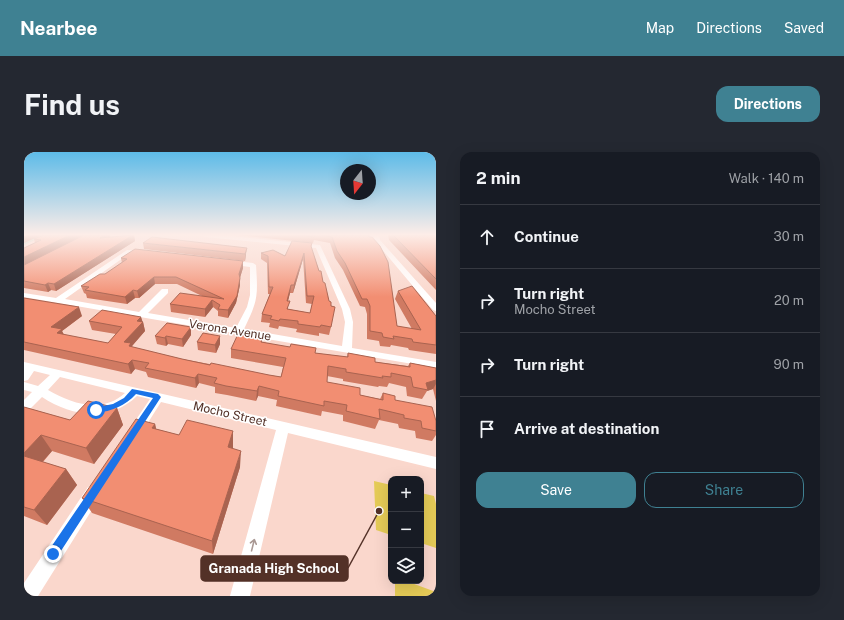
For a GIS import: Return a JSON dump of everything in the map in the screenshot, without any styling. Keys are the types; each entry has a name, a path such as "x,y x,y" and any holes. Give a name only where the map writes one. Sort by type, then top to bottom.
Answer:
{"street":[{"path":"57,301 122,256"},
{"path":"322,256 346,309 348,322 347,349"},
{"path":"391,256 436,308"},
{"path":"222,262 253,265 254,295 251,307 239,331"},
{"path":"141,315 166,291"},
{"name":"Verona Avenue","path":"24,295 436,365"},
{"path":"24,377 28,366"},
{"name":"Mocho Street","path":"28,366 436,463"},
{"path":"24,408 58,373"},
{"path":"24,386 40,391 60,403 80,409 96,410 106,409 121,403 135,391"},
{"path":"127,442 158,397"},
{"path":"240,596 283,427"},
{"path":"27,596 101,482"}],"shaded area":[{"path":"374,481 388,484 388,534 376,530"},
{"path":"424,494 434,496 436,504 436,548 424,544"},
{"path":"395,584 414,584 436,592 436,596 395,596"}],"building":[{"path":"43,256 100,256 54,284 48,283 45,285 24,281 24,265"},
{"path":"125,256 195,256 243,261 239,274 240,278 237,296 228,310 218,309 220,305 212,300 205,309 170,304 180,293 224,299 176,277 154,277 137,291 133,290 125,297 85,290 89,287 81,286 100,274 105,274 127,259 121,258"},
{"path":"267,256 303,256 294,285 291,285 287,301 290,301 287,309 310,313 314,296 307,296 304,256 314,256 319,271 321,271 331,306 335,307 331,327 298,324 298,321 280,319 279,321 270,319 272,316 262,314 273,287 269,287"},
{"path":"340,256 385,256 388,262 397,326 421,330 398,291 412,286 436,316 436,345 413,342 412,339 393,336 394,339 383,337 382,333 370,331 370,306 367,299 362,299"},
{"path":"413,256 436,256 436,279"},
{"path":"24,298 79,307 51,327 62,329 57,333 108,343 122,327 89,321 102,310 141,317 137,321 143,322 124,342 131,343 129,346 210,365 211,363 281,377 286,358 231,349 238,334 262,339 261,342 290,347 291,344 316,348 315,353 348,357 348,353 375,358 375,362 410,367 410,363 436,368 436,380 426,383 428,390 413,387 411,377 391,373 391,377 382,376 383,378 346,372 346,369 328,366 327,382 360,388 360,395 383,400 383,393 395,396 395,400 432,407 436,421 436,431 422,428 421,421 404,418 404,415 379,409 380,419 346,411 347,405 324,401 324,406 278,396 279,391 259,386 257,391 226,386 214,383 217,378 198,374 195,378 145,368 149,363 132,360 128,364 24,342"},
{"path":"167,323 191,327 182,339 166,336 165,338 155,336"},
{"path":"203,333 220,336 215,345 197,342"},
{"path":"88,401 117,408 86,448 41,435 24,453 24,407 70,420"},
{"path":"136,419 155,424 152,428 179,435 187,420 233,431 228,447 241,451 212,541 82,498"},
{"path":"24,456 66,469 34,510 24,507"}],"place":[{"name":"Granada High School","path":"379,511"}],"route":[{"path":"53,554 158,397 135,391 126,400 115,406 96,410"}]}
